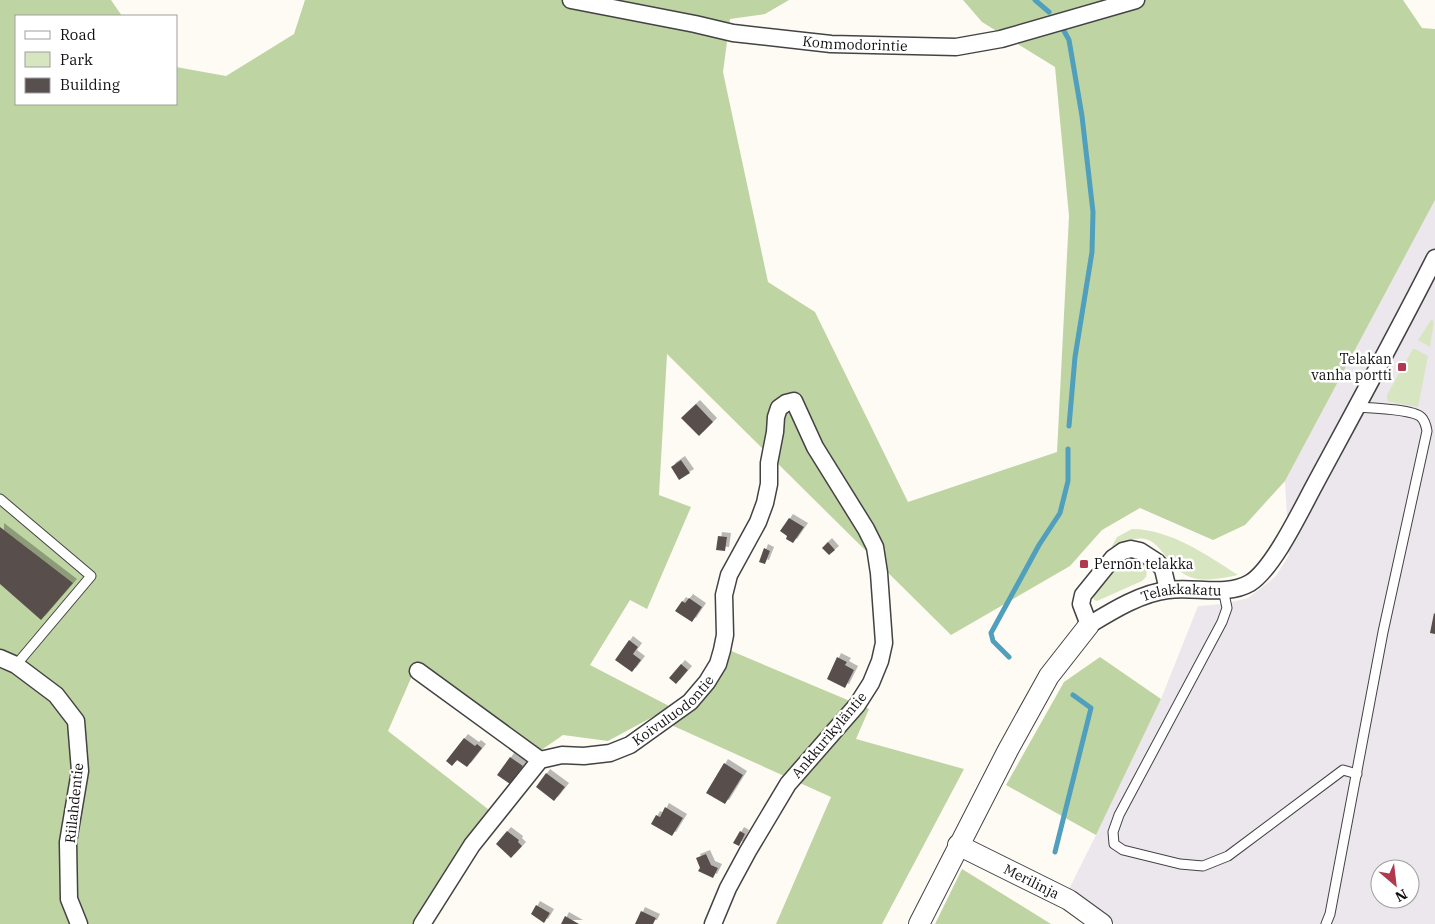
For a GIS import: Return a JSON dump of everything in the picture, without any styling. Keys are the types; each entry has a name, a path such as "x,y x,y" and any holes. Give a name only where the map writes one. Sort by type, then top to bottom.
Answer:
{"street":[{"name":"Kommodorintie","path":"571,0 733,33 831,44 956,47 1001,38 1136,0"},
{"name":"Telakkakatu","path":"919,924 1008,750 1050,676 1089,626 1120,607 1168,590 1239,588 1251,582 1270,564 1358,407 1435,258"},
{"name":"Koivuluodontie","path":"540,760 562,755 584,756 610,752 630,745 690,702 707,682 718,664 722,650 725,635 724,595 729,576 758,522 765,502 769,484 769,463 776,417 779,408 786,403 794,401"},
{"name":"Ankkurikyläntie","path":"713,924 728,888 788,784 857,704 871,683 880,661 884,643 879,572 874,546 815,448 794,401"},
{"path":"1089,626 1081,604 1083,595 1113,558 1123,551 1131,549 1140,551 1157,562 1163,570 1168,590"},
{"name":"Riilahdentie","path":"0,658 16,665 56,695 76,720 80,771 68,842 69,899 79,924"},
{"path":"418,671 540,760 472,845 422,924"},
{"name":"Merilinja","path":"958,845 1069,900 1102,924"}],"lane":[{"path":"1326,924 1330,914 1383,632 1427,431 1425,422 1419,415 1403,411 1358,407"},
{"path":"0,499 91,576 16,665"},
{"path":"1223,589 1227,608 1222,622 1119,814 1113,832 1114,844 1123,850 1180,864 1203,866 1228,856 1343,770 1357,774"}],"shaded area":[{"name":"Pernon telakka","path":"1435,200 1435,924 1115,924 1100,910 1069,889 1161,699 1198,606 1223,604 1248,598 1276,576 1289,555 1285,481"}],"green space":[{"path":"0,0 111,0 121,15 15,15 15,105 178,105 178,67 226,76 294,34 305,0 789,0 765,14 730,19 723,72 768,282 815,312 908,502 1057,452 1069,216 1055,67 982,22 963,0 1403,0 1422,28 1435,29 1435,200 1285,481 1245,525 1213,540 1140,508 1102,530 1070,566 951,635 667,354 659,495 691,507 647,609 630,600 590,665 671,707 608,741 563,735 540,751 418,662 388,731 493,813 417,924 0,924"},
{"path":"1431,320 1434,321 1430,347 1418,340"},
{"path":"1413,349 1428,356 1418,407 1387,400 1387,395"},
{"path":"1132,529 1160,533 1188,544 1238,575 1203,580 1190,577 1175,566 1155,544 1140,538 1128,541 1114,548 1112,546 1117,537"},
{"path":"1133,557 1144,564 1147,573 1146,577 1142,581 1097,601 1094,600 1093,596 1110,573 1121,563"},
{"path":"729,650 869,709 856,739 964,769 882,924 776,924 831,797 669,724"},
{"path":"1100,657 1161,699 1096,835 1006,785 1064,682"},
{"path":"962,869 1051,924 935,924"}],"building":[{"path":"696,404 713,422 699,436 681,418"},
{"path":"681,460 690,473 679,480 671,467"},
{"path":"789,518 804,527 793,543 786,539 787,536 780,531"},
{"path":"0,527 73,583 41,620 0,584"},
{"path":"718,536 727,537 725,551 716,550"},
{"path":"828,542 835,550 829,555 822,548"},
{"path":"764,548 770,551 765,564 759,562"},
{"path":"689,598 702,607 692,622 675,611 682,601 685,603"},
{"path":"1435,614 1435,634 1430,633"},
{"path":"629,640 638,647 633,654 641,660 632,672 615,660"},
{"path":"837,657 847,662 845,665 854,670 845,688 827,679"},
{"path":"681,664 688,670 676,684 669,678"},
{"path":"464,738 475,746 477,744 482,748 467,767 457,760 452,766 446,761"},
{"path":"510,757 523,766 510,784 497,775"},
{"path":"724,763 743,775 725,804 706,793"},
{"path":"546,773 565,787 554,801 536,787"},
{"path":"665,807 683,818 672,836 651,824 656,815 660,817"},
{"path":"507,831 519,840 518,842 522,846 511,858 496,844"},
{"path":"740,831 745,834 739,846 733,843"},
{"path":"706,854 711,865 718,868 713,878 698,871 700,868 696,858"},
{"path":"536,905 550,913 544,923 531,914"},
{"path":"641,911 656,918 653,924 635,924"},
{"path":"565,916 579,924 561,924"}],"waterway":[{"path":"1035,0 1049,12"},
{"path":"1063,29 1069,40 1082,116 1093,212 1092,252 1075,357 1069,426"},
{"path":"1009,657 993,641 991,633 1039,545 1060,513 1068,481 1068,449"},
{"path":"1055,852 1091,708 1073,695"}],"place":[{"name":"Telakan vanha portti","path":"1402,367"},
{"name":"Pernon telakka","path":"1084,564"}]}
